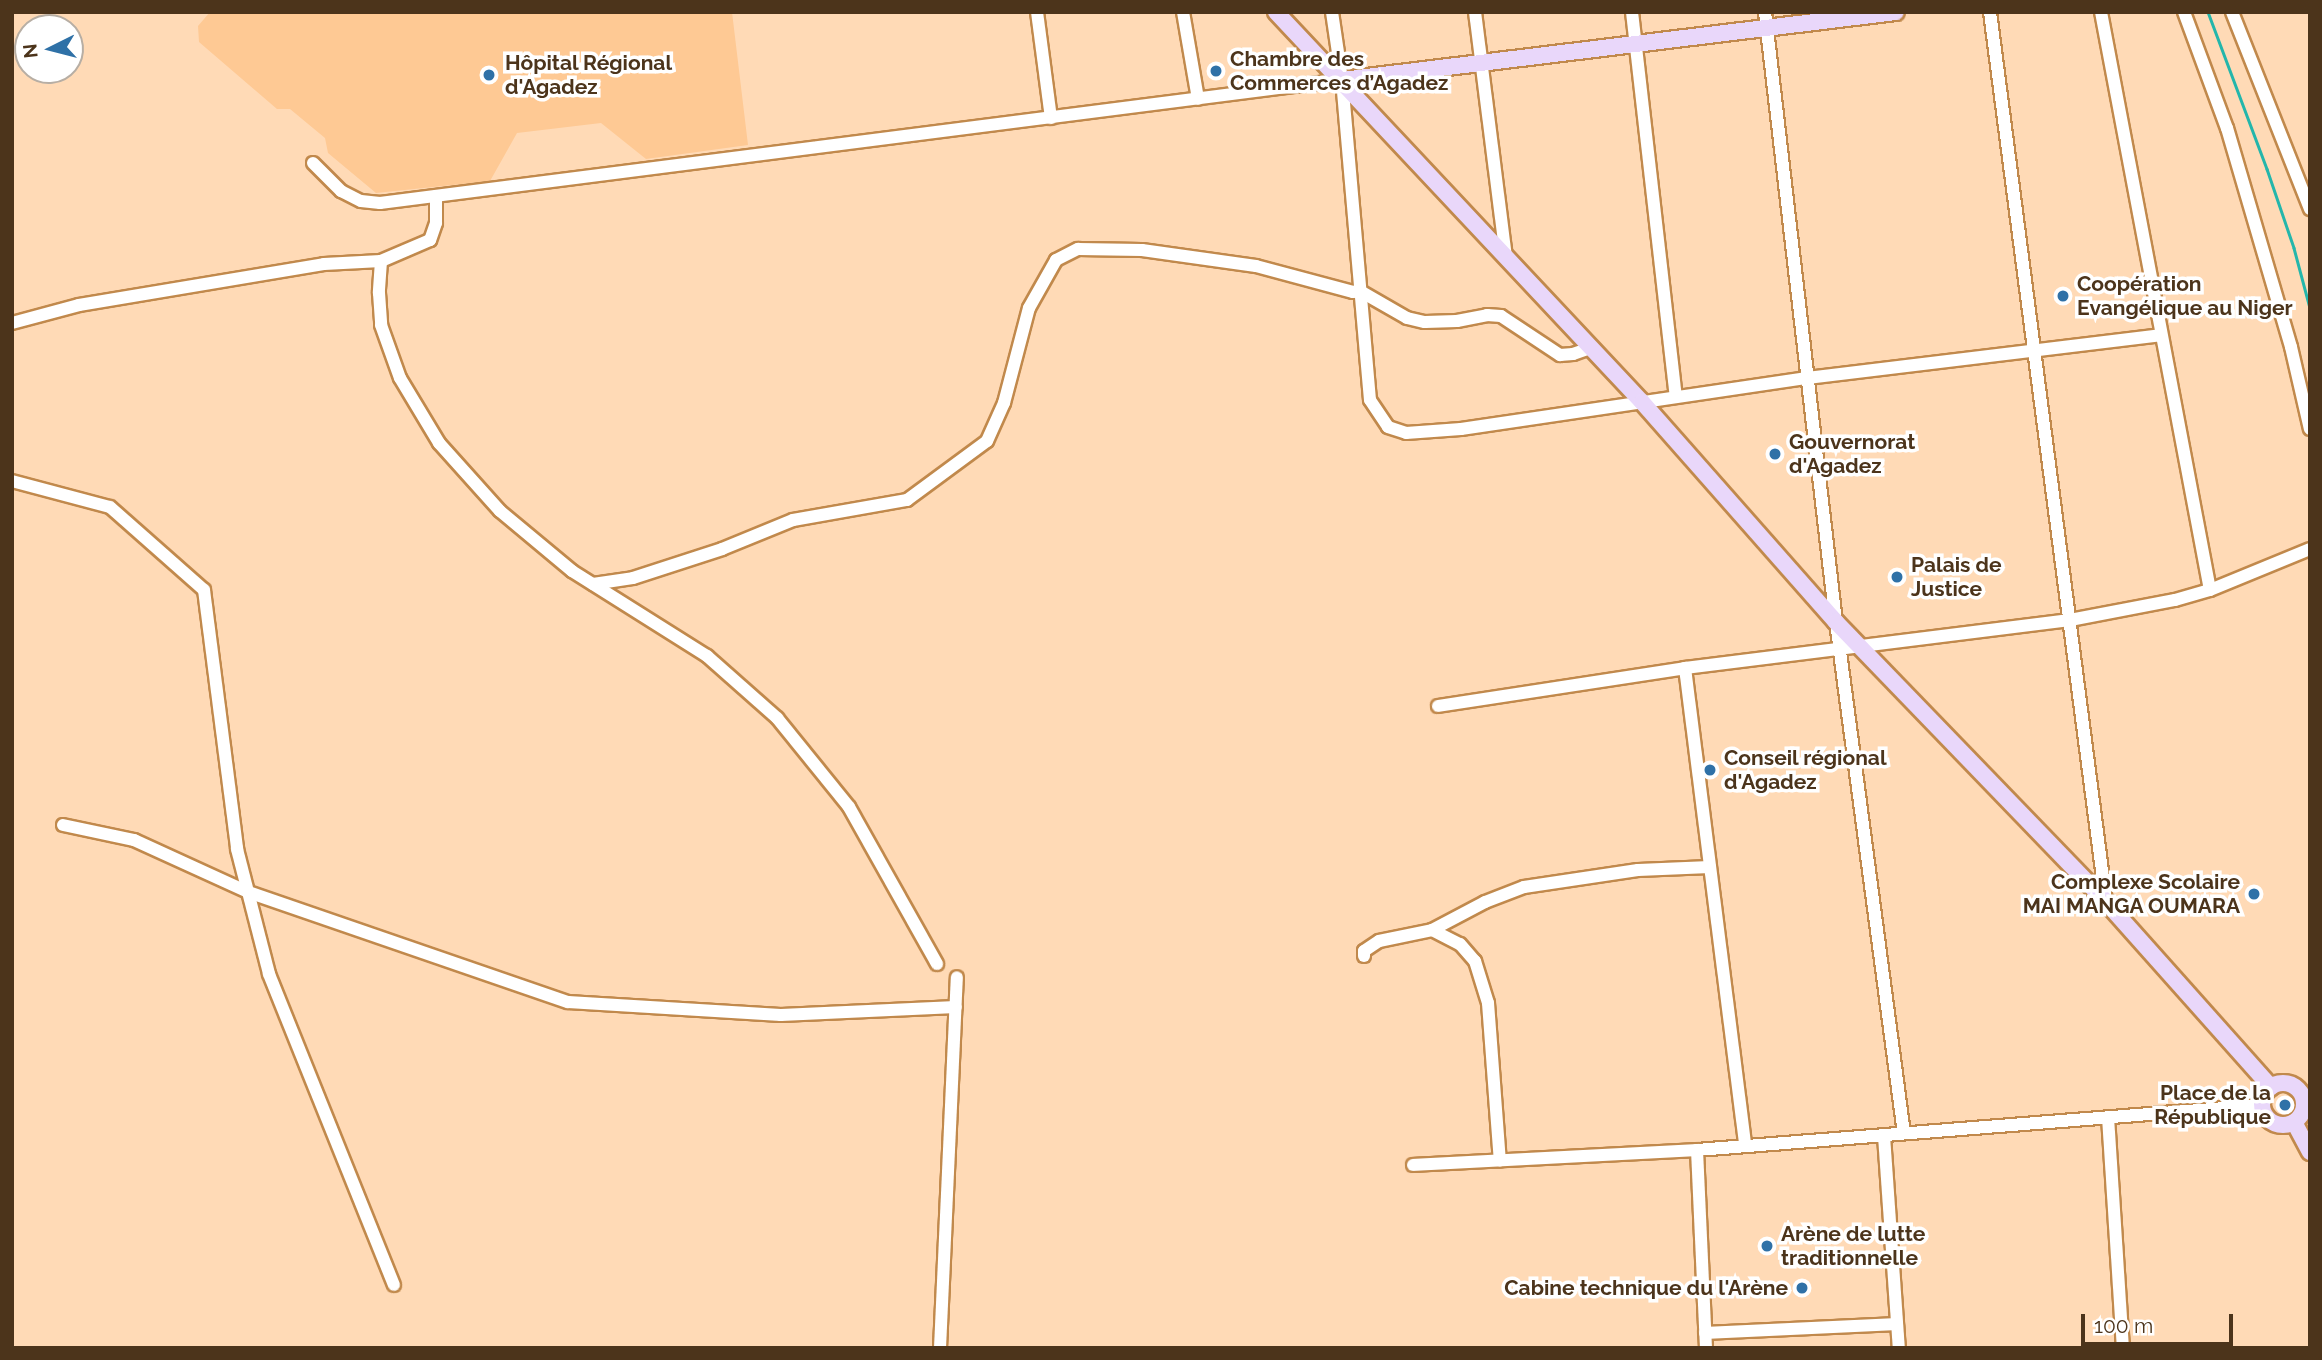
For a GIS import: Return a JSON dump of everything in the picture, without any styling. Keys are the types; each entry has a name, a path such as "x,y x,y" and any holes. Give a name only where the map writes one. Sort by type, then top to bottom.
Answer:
{"main road":[{"path":"1276,12 1642,402 1858,646 2106,902 2271,1087"},
{"path":"1342,80 1636,44 1766,20 1896,12"},
{"path":"2288,1083 2296,1087 2307,1102 2294,1122 2277,1124 2270,1120 2262,1105 2271,1087 2288,1083"},
{"path":"2294,1122 2310,1152"}],"street":[{"path":"1037,12 1051,118"},
{"path":"1183,12 1198,99"},
{"path":"1332,12 1342,80 1370,400 1388,427 1406,433 1461,429 1807,378 2160,335"},
{"path":"1475,12 1506,258"},
{"path":"1632,12 1676,396"},
{"path":"1990,12 2106,902"},
{"path":"2101,12 2210,590"},
{"path":"2184,12 2227,128 2291,347 2310,429"},
{"path":"2232,12 2310,209"},
{"path":"1766,20 1836,622 1904,1134"},
{"path":"313,163 341,191 361,201 380,203 1342,80"},
{"path":"12,323 79,305 269,273 324,264 381,261 430,240 436,223 436,196"},
{"path":"593,584 633,578 793,520 907,500 987,441 1004,403 1029,308 1056,260 1078,249 1142,250 1256,266 1353,292 1360,291 1407,317 1425,322 1501,316 1560,355 1590,348"},
{"path":"381,261 381,325 400,378 439,443 500,510 572,571 707,656 776,718 849,807 937,964"},
{"path":"12,481 110,507 204,590 237,849 270,974 394,1285"},
{"path":"1438,706 1685,668 2070,620 2175,600 2210,590 2310,549"},
{"path":"1685,668 1745,1145"},
{"path":"63,825 134,840 248,892 568,1002 781,1015 956,1007"},
{"path":"1364,956 1364,951 1379,941 1432,930 1485,902 1524,887 1638,870 1710,867"},
{"path":"1432,930 1460,944 1475,961 1488,1003 1500,1161"},
{"path":"940,1348 957,977"},
{"path":"1413,1166 1697,1150 2262,1105"},
{"path":"2108,1117 2123,1348"},
{"path":"1884,1136 1899,1348"},
{"path":"1697,1150 1706,1348"},
{"path":"1705,1333 1897,1324"}],"shaded area":[{"name":"Hôpital Régional d'Agadez","path":"210,12 732,12 748,145 646,159 601,123 517,133 490,181 376,193 328,153 325,138 290,109 277,109 199,42 198,26"}],"waterway":[{"path":"2208,12 2267,169 2294,248 2310,308"}],"place":[{"name":"Chambre des Commerces d’Agadez","path":"1216,71"},
{"name":"Hôpital Régional d'Agadez","path":"489,75"},
{"name":"Coopération Evangélique au Niger","path":"2063,296"},
{"name":"Gouvernorat d'Agadez","path":"1775,454"},
{"name":"Palais de Justice","path":"1897,577"},
{"name":"Conseil régional d'Agadez","path":"1710,770"},
{"name":"Complexe Scolaire MAI MANGA OUMARA","path":"2254,894"},
{"name":"Place de la République","path":"2285,1105"},
{"name":"Arène de lutte traditionnelle","path":"1767,1246"},
{"name":"Cabine technique du l'Arène","path":"1802,1288"}]}
